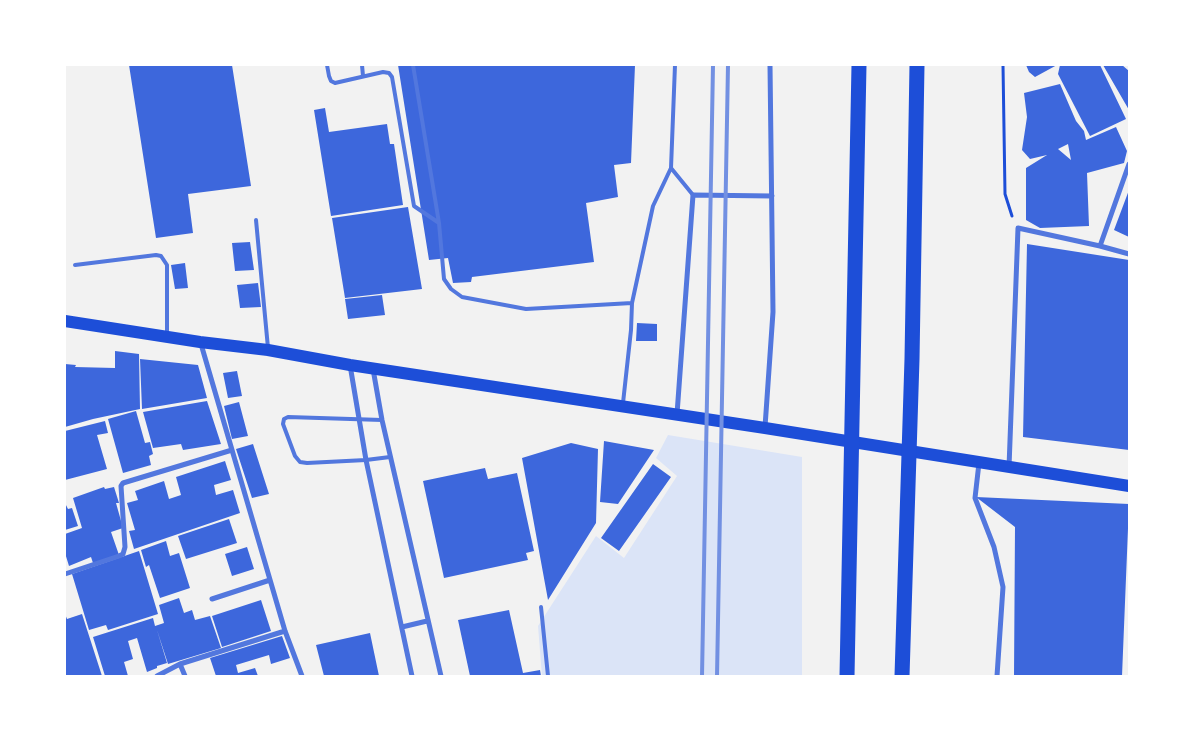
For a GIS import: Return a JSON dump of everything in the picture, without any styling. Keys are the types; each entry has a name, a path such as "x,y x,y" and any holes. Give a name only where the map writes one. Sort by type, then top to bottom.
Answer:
{"highway":[{"path":"847,676 860,65"},
{"path":"902,676 912,359 917,65"}],"main road":[{"path":"65,321 200,342 268,350 373,369 765,428 1129,486"}],"street":[{"path":"765,428 773,312 770,65"},
{"path":"1100,246 1129,164"},
{"path":"677,415 693,195 772,196"},
{"path":"1009,468 1018,228 1129,254"},
{"path":"200,342 285,632 302,676"},
{"path":"350,365 366,460 412,676"},
{"path":"373,369 390,457 440,676"},
{"path":"65,574 122,554 125,547 121,486 123,483 232,450"},
{"path":"979,463 975,498 994,547 1003,587 998,676"},
{"path":"212,599 270,580"},
{"path":"402,626 427,621"},
{"path":"157,676 180,664 285,632"},
{"path":"180,664 185,676"}],"lane":[{"path":"327,65 329,76 335,83 383,72 389,73 392,77 414,206 439,223"},
{"path":"362,65 363,76"},
{"path":"413,65 439,223 444,278 451,289 462,297 526,308 632,303"},
{"path":"623,407 632,303 653,206 671,168 675,65"},
{"path":"671,168 693,195"},
{"path":"256,220 268,350"},
{"path":"74,266 156,255 161,256 167,264 168,336"},
{"path":"382,420 288,417 284,419 283,424 295,456 300,462 366,460 390,457"},
{"path":"541,607 548,676"}],"path":[{"path":"1003,65 1005,194 1008,207 1018,228"}],"shaded area":[{"path":"668,435 802,457 802,676 542,676 538,626 596,536 624,558 677,476 656,458"}],"building":[{"path":"129,65 232,65 251,186 188,194 193,233 156,238"},
{"path":"398,65 635,65 631,163 614,165 618,197 586,203 594,262 472,277 471,282 453,283 448,258 429,260"},
{"path":"1026,65 1057,65 1035,77 1029,72"},
{"path":"1060,65 1100,65 1126,119 1090,136 1058,74"},
{"path":"1103,65 1122,65 1129,71 1129,110"},
{"path":"1060,84 1076,121 1084,131 1086,140 1116,127 1127,151 1124,163 1087,173 1089,226 1040,228 1026,220 1026,168 1047,155 1030,159 1022,150 1027,117 1024,93","holes":["1068,144 1071,160 1058,149"]},
{"path":"325,108 329,132 387,124 390,144 394,144 403,205 331,216 314,110"},
{"path":"1129,190 1129,237 1114,230"},
{"path":"408,207 422,289 345,298 332,218"},
{"path":"250,242 254,270 235,271 232,243"},
{"path":"1027,244 1129,260 1129,450 1023,437"},
{"path":"185,263 188,288 175,289 171,265"},
{"path":"258,283 261,307 240,308 237,285"},
{"path":"382,295 385,315 348,319 345,299"},
{"path":"637,323 657,324 657,341 636,341"},
{"path":"115,351 139,354 140,409 65,427 65,364 76,365 75,367 115,368"},
{"path":"140,359 198,365 207,398 142,409"},
{"path":"237,371 242,396 228,398 223,373"},
{"path":"207,401 221,444 183,450 181,444 153,448 143,412"},
{"path":"239,402 248,436 232,439 224,406"},
{"path":"136,411 145,443 150,442 153,454 149,456 151,465 123,473 108,419"},
{"path":"105,421 108,433 97,435 107,469 65,480 65,431"},
{"path":"604,441 654,450 618,504 600,502"},
{"path":"571,443 598,449 596,523 548,600 522,458"},
{"path":"253,444 269,494 252,498 236,449"},
{"path":"225,461 231,480 214,485 216,495 233,490 240,513 134,549 129,531 135,530 127,503 138,500 135,491 164,481 169,499 181,495 176,477"},
{"path":"653,464 671,477 619,551 601,538"},
{"path":"485,468 488,479 517,473 534,551 526,553 528,560 444,578 423,481"},
{"path":"104,487 105,489 114,487 119,503 116,503 123,528 111,532 119,555 93,563 91,557 69,566 65,553 65,534 82,528 73,498"},
{"path":"976,497 1129,504 1122,676 1014,676 1015,527"},
{"path":"65,503 68,509 72,508 78,526 65,530"},
{"path":"229,519 237,543 186,559 178,536"},
{"path":"166,541 170,556 179,553 190,588 160,598 149,565 146,567 141,550"},
{"path":"247,547 254,569 232,576 225,554"},
{"path":"139,551 158,614 108,630 106,625 89,630 72,574"},
{"path":"179,598 184,613 192,610 195,620 210,616 221,648 168,664 157,630 167,663 147,672 137,638 128,641 133,659 124,662 128,676 105,676 93,637 153,618 155,626 164,623 159,605"},
{"path":"261,600 271,631 222,647 212,616"},
{"path":"509,610 523,673 540,670 541,676 470,676 458,620"},
{"path":"65,614 67,619 82,614 102,676 65,676"},
{"path":"370,633 379,676 324,676 316,645"},
{"path":"282,636 290,658 271,664 269,655 236,665 238,673 255,668 258,676 216,676 210,658"}],"railway":[{"path":"702,676 713,65"},
{"path":"717,676 728,65"}]}
